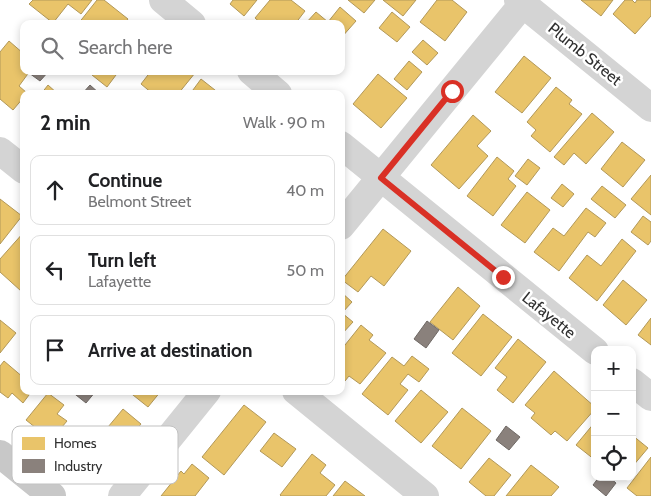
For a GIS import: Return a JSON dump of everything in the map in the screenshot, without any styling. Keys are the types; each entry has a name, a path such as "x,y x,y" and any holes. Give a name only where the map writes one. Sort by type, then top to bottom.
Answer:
{"main road":[{"path":"0,454 12,464"},
{"path":"37,484 52,496"}],"street":[{"path":"163,0 187,20"},
{"path":"345,221 522,1"},
{"name":"Plumb Street","path":"522,1 651,108"},
{"path":"256,75 273,90"},
{"name":"Lafayette","path":"345,148 591,349"},
{"path":"0,151 20,167"},
{"path":"636,385 651,397"},
{"path":"178,427 204,395"},
{"path":"301,395 425,496"},
{"path":"122,496 132,484"}],"building: Homes":[{"path":"33,0 92,0 81,14 68,4 55,20 49,20 29,4"},
{"path":"97,0 104,0 128,19 127,20 81,20"},
{"path":"233,0 257,0 244,16 230,4"},
{"path":"270,0 291,0 305,11 298,20 257,20 255,18"},
{"path":"348,0 375,0 364,13"},
{"path":"383,0 416,0 403,16"},
{"path":"437,0 452,0 467,12 445,41 420,22"},
{"path":"581,0 613,0 601,16"},
{"path":"625,0 632,0 635,3 637,0 651,0 651,16 635,34 613,14"},
{"path":"340,7 356,21 345,33 345,20 330,20"},
{"path":"316,12 326,20 309,20"},
{"path":"392,12 410,27 397,42 379,28"},
{"path":"423,40 438,53 427,65 412,52"},
{"path":"9,41 20,51 20,75 27,75 19,86 24,90 20,90 20,102 13,110 0,99 0,52"},
{"path":"524,56 551,78 522,113 495,92"},
{"path":"409,61 422,72 407,90 394,79"},
{"path":"378,74 407,98 381,128 353,104"},
{"path":"92,75 116,75 107,87"},
{"path":"148,75 193,75 181,90 148,90 141,84"},
{"path":"201,79 215,90 193,90"},
{"path":"48,85 54,90 44,90"},
{"path":"556,87 572,100 569,104 582,114 550,152 531,136 536,130 527,122"},
{"path":"592,113 614,132 586,164 574,153 564,165 554,157"},
{"path":"473,115 491,131 477,146 488,156 459,189 431,165"},
{"path":"622,142 645,160 623,187 601,169"},
{"path":"497,157 514,171 508,179 516,186 493,216 467,196"},
{"path":"528,159 540,168 527,185 515,176"},
{"path":"651,175 651,215 631,199"},
{"path":"562,184 574,194 563,207 551,198"},
{"path":"602,186 626,205 615,218 591,199"},
{"path":"527,192 550,210 525,243 501,225"},
{"path":"0,199 20,214 20,219 0,244"},
{"path":"586,208 606,223 595,237 588,232 559,271 534,252 553,228 564,236"},
{"path":"643,216 651,222 651,241 648,245 631,232"},
{"path":"383,229 411,251 384,286 371,276 358,292 345,282 345,276"},
{"path":"20,236 20,290 0,272 0,259"},
{"path":"622,239 636,251 597,301 569,278 587,255 601,266"},
{"path":"623,280 647,300 626,325 603,305"},
{"path":"458,287 480,306 453,340 430,322"},
{"path":"345,296 352,302 345,310"},
{"path":"483,314 512,337 481,376 452,353"},
{"path":"345,315 353,322 345,331"},
{"path":"651,318 651,345 638,335"},
{"path":"0,320 16,333 0,353"},
{"path":"361,325 373,335 369,340 386,353 360,384 349,376 345,381 345,345"},
{"path":"518,339 546,362 513,403 497,390 507,377 495,368"},
{"path":"412,356 429,369 419,382 408,374 400,384 408,390 388,415 362,394 392,357 404,366"},
{"path":"4,361 20,375 20,395 29,395 23,403 12,393 8,398 0,392 0,366"},
{"path":"554,371 591,403 591,414 567,441 555,431 551,435 531,418 535,413 525,405"},
{"path":"421,390 448,412 421,443 395,421"},
{"path":"46,395 51,395 64,405 57,414 67,421 63,426 34,426 26,420"},
{"path":"133,395 158,395 148,407"},
{"path":"244,405 266,422 224,475 202,457"},
{"path":"462,408 491,431 461,469 432,446"},
{"path":"123,409 141,424 139,426 109,426"},
{"path":"591,427 591,457 576,445"},
{"path":"274,433 296,449 282,467 260,451"},
{"path":"636,438 648,448 636,462"},
{"path":"312,454 326,465 320,473 335,485 326,496 281,496 280,495"},
{"path":"651,457 651,496 637,496 627,488 632,481 636,481 636,476"},
{"path":"489,458 511,475 494,496 486,496 469,482"},
{"path":"192,464 209,478 195,496 161,496 171,484 178,484 178,475 181,471 184,474"},
{"path":"531,465 559,487 551,496 506,496"},
{"path":"345,481 365,496 333,496"}],"building: Industry":[{"path":"32,75 45,75 40,81"},
{"path":"90,85 96,90 86,90"},
{"path":"427,321 439,330 426,348 414,339"},
{"path":"76,395 93,395 86,403"},
{"path":"506,426 520,437 509,450 496,440"},
{"path":"596,481 614,481 616,483 606,496 593,485"}],"route":[{"path":"452,91 381,178 503,277"}]}
